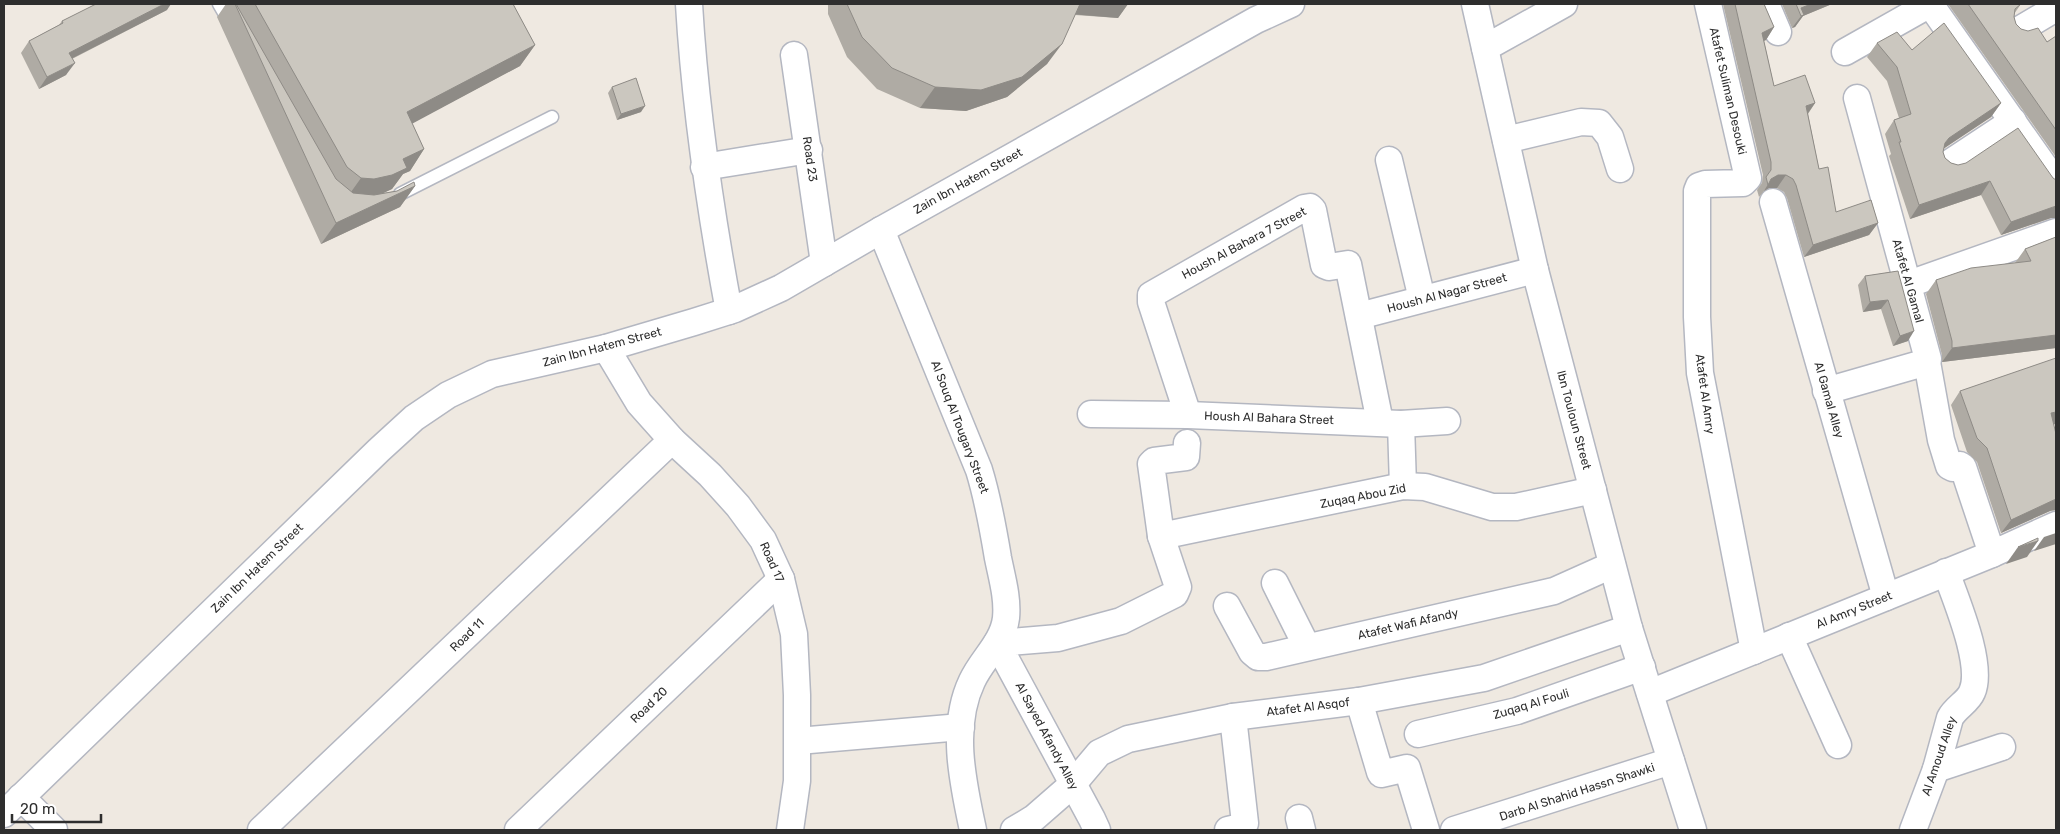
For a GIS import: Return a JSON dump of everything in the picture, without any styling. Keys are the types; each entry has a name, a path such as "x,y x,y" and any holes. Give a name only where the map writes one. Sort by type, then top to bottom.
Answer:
{"street":[{"path":"689,4 692,61 704,167 729,311"},
{"name":"Zain Ibn Hatem Street","path":"12,806 414,418 448,395 492,374 606,348 729,311 781,288 1251,12 1291,4"},
{"name":"Ibn Touloun Street","path":"1475,4 1535,270 1612,565 1629,628 1693,830"},
{"path":"1486,48 1564,4"},
{"name":"Atafet Suliman Desouki","path":"1708,4 1748,178"},
{"path":"1766,4 1778,32"},
{"path":"1845,52 1930,4 2056,183"},
{"path":"2019,30 2056,8"},
{"name":"Road 23","path":"794,55 824,263"},
{"name":"Atafet Al Gamal","path":"1857,98 1928,355 1927,362 1941,440 1951,467 1960,465 1964,467 1992,554"},
{"path":"1948,164 2013,121"},
{"path":"1506,140 1581,122 1599,123 1610,138 1620,169"},
{"path":"704,167 809,150"},
{"path":"1390,160 1422,299"},
{"name":"Atafet Al Amry","path":"1748,178 1743,184 1699,186 1697,191 1697,317 1700,373 1708,420 1754,651"},
{"name":"Al Gamal Alley","path":"1773,202 1886,596"},
{"name":"Housh Al Bahara 7 Street","path":"1188,415 1151,302 1151,295 1158,289 1304,208 1310,207 1313,210 1324,264 1329,267 1348,264 1359,316 1391,424 1403,486"},
{"name":"Al Souq Al Tougary Street","path":"881,230 979,470 987,497 1006,607 1003,632 971,682 964,704 961,727 966,794 973,830"},
{"path":"1908,284 2056,232"},
{"name":"Housh Al Nagar Street","path":"1359,316 1535,270"},
{"name":"Road 17","path":"606,348 639,403 672,440 710,475 738,506 763,540 781,580 794,634 798,741 797,781 790,830"},
{"path":"1826,391 1927,362"},
{"name":"Housh Al Bahara Street","path":"1091,414 1188,415 1391,424 1447,421"},
{"name":"Road 11","path":"261,830 672,440"},
{"path":"997,643 1058,638 1121,621 1178,590 1161,536 1150,464 1154,461 1186,457 1187,443"},
{"name":"Zuqaq Abou Zid","path":"1161,536 1403,486 1425,487 1492,507 1516,507 1593,490"},
{"name":"Al Amry Street","path":"1650,693 1992,554 2056,525"},
{"name":"Atafet Wafi Afandy","path":"1227,606 1252,652 1258,657 1266,657 1554,590 1612,565"},
{"name":"Al Amoud Alley","path":"1913,830 1936,769 1950,718 1954,711 1972,693 1976,676 1974,656 1946,572"},
{"name":"Road 20","path":"518,830 781,580"},
{"path":"1275,583 1307,647"},
{"name":"Atafet Al Asqof","path":"1014,830 1034,818 1073,784 1099,753 1114,744 1128,739 1233,717 1359,701 1484,678 1629,628"},
{"path":"1789,636 1838,745"},
{"name":"Al Sayed Afandy Alley","path":"997,643 1097,830"},
{"name":"Zuqaq Al Fouli","path":"1418,734 1517,711 1642,667"},
{"path":"1359,701 1381,774 1407,768 1426,830"},
{"path":"1228,830 1241,827 1245,823 1233,717"},
{"path":"798,741 961,727"},
{"path":"1936,769 2002,748"},
{"name":"Darb Al Shahid Hassn Shawki","path":"1454,830 1506,823 1672,761"},
{"path":"12,806 54,830"}],"lane":[{"path":"219,4 239,38"},
{"path":"389,200 552,117"}],"building":[{"path":"96,4 164,4 69,53 75,63 47,77 29,41 63,23 62,21"},
{"path":"235,4 336,179 353,193 374,195 397,191 414,182 415,186 336,223"},
{"path":"255,4 513,4 535,45 407,112 424,149 403,159 407,168 392,175 374,179 361,178 347,167"},
{"path":"847,4 1080,4 1062,44 1022,77 981,90 935,87 892,68 862,37"},
{"path":"1735,4 1764,4 1774,27 1762,33 1774,86 1805,75 1815,103 1806,106 1819,169 1828,167 1836,212 1871,200 1878,223 1813,245 1793,179 1786,175 1778,175 1771,179 1768,185 1766,177 1771,170 1771,162"},
{"path":"1796,4 1811,4 1801,8 1804,15 1801,16"},
{"path":"1968,4 2021,4 2015,9 2014,17 2016,24 2021,29 2028,31 2038,28 2047,42 2056,36 2056,130"},
{"path":"1944,23 2001,103 1949,138 1945,143 1943,152 1945,158 1951,163 1958,165 1966,163 2018,128 2056,180 2056,206 2011,222 1990,181 1919,205 1894,120 1911,114 1897,67 1877,43 1897,32 1912,50"},
{"path":"636,78 645,106 621,114 612,87"},
{"path":"2056,237 2056,335 1952,348 1952,341 1936,280 1971,268 2031,261 2025,249"},
{"path":"1898,271 1914,331 1900,336 1888,300 1870,302 1865,276"},
{"path":"2056,358 2056,412 2051,413 2056,434 2056,499 2011,520 1987,448 1977,438 1960,391"},
{"path":"2038,538 2038,541 2018,547"}]}
